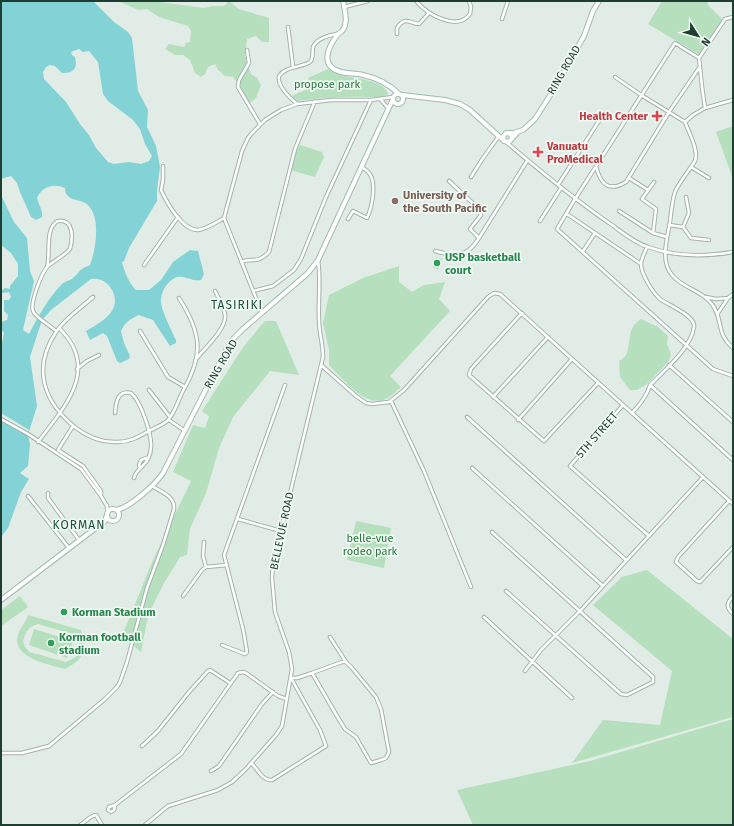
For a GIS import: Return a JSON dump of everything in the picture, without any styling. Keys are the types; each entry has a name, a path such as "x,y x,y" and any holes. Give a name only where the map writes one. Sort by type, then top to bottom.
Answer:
{"main road":[{"path":"343,1 346,16 345,25 329,48 328,59 330,65 340,71 364,75 384,82 400,94 403,98 400,103"},
{"name":"RING ROAD","path":"512,139 518,132 535,119 556,86 584,36 597,2"},
{"path":"384,82 395,103 421,97"},
{"path":"393,99 400,94 452,101 470,110 504,141 509,142 512,139 511,134 507,133"},
{"name":"RING ROAD","path":"119,514 124,508 152,486 163,473 231,342 243,329 308,273 318,260 393,99"},
{"name":"RING ROAD","path":"383,122 392,109 400,103"},
{"path":"490,128 507,133 518,132"},
{"path":"504,141 503,136 507,133"},
{"name":"RING ROAD","path":"115,509 124,508"},
{"path":"1,600 105,521 116,520 119,514 115,509 108,514 105,521"},
{"path":"108,514 108,518 111,520"}],"street":[{"path":"344,7 368,1"},
{"path":"416,1 429,13 447,21 460,21 467,18 470,14 471,7 469,1"},
{"path":"502,19 508,1"},
{"path":"397,34 397,28 401,23 409,21 419,24 429,13"},
{"path":"705,108 699,58 725,19 733,17"},
{"path":"288,27 293,67"},
{"path":"297,104 282,88 278,80 281,73 312,60 314,47 318,42 328,36 338,34"},
{"path":"699,58 675,43 557,229 713,369 733,376"},
{"path":"247,50 249,63 239,80 238,87 260,124"},
{"path":"596,166 599,178 606,185 612,187 621,185 629,178 669,112 700,67"},
{"path":"615,76 641,95 685,122 696,154 696,160 675,193 665,252 667,268 671,274 684,285 705,297 714,306 718,314 722,334 733,348"},
{"path":"262,314 224,218 242,151 248,138 260,124 280,110 297,104 314,101 345,99 393,99"},
{"path":"253,291 273,286 294,270 301,259 326,197 371,100"},
{"path":"380,100 389,109"},
{"path":"685,122 705,108 733,100"},
{"path":"241,262 245,260 253,261 260,259 269,252 295,149 314,101"},
{"path":"558,185 604,113"},
{"path":"471,177 499,136"},
{"path":"512,139 512,144 515,150"},
{"path":"504,141 575,199 629,237 647,247 665,252 696,256 733,252"},
{"path":"435,251 451,255 463,253 472,248 527,161"},
{"path":"163,166 161,190 178,217 192,228 199,230 224,218"},
{"path":"348,219 352,211 367,218 371,208 373,180 370,173 361,167"},
{"path":"691,167 709,178"},
{"path":"629,178 648,190"},
{"path":"449,182 479,209 480,215 470,229 479,238"},
{"path":"653,233 656,209 642,198 654,182"},
{"path":"540,221 561,188"},
{"path":"683,227 689,213 686,197"},
{"path":"619,211 653,233 667,237"},
{"path":"567,214 641,264"},
{"path":"144,265 178,217"},
{"path":"47,267 61,258 70,248 71,229 64,221 58,221 52,226 47,267 41,277 33,307 34,313 56,331"},
{"path":"669,225 683,227 691,238 709,240"},
{"path":"583,251 596,233"},
{"path":"632,413 649,391 650,385 687,345 694,327 693,320 659,298 643,275 641,264 647,247"},
{"name":"BELLEVUE ROAD","path":"145,825 168,806 218,790 232,782 251,763 282,726 291,678 291,660 278,624 274,606 272,578 273,564 321,365 323,348 319,322 320,271 318,260"},
{"path":"197,358 219,331 225,320 224,311 216,291"},
{"path":"321,365 366,403 384,403 391,401 404,390 491,295 497,293 500,294 733,504"},
{"path":"718,314 728,298 733,294"},
{"path":"94,297 66,319 56,331 45,354 43,369 46,388 51,402 59,414 73,426 94,439 112,442 131,440 140,437 170,418 193,370 197,358 198,339 187,310 179,298"},
{"path":"705,297 716,299 728,298"},
{"path":"522,313 471,369 469,375 518,420 544,441 598,383"},
{"path":"38,442 73,392 77,379 78,361 74,348 68,337 59,328"},
{"path":"140,331 168,377 185,387"},
{"path":"493,397 548,337"},
{"path":"77,369 87,361 99,355"},
{"path":"518,420 572,359"},
{"path":"669,365 733,422"},
{"path":"222,645 245,654 247,652 243,629 224,555 285,385"},
{"path":"650,385 733,460"},
{"path":"149,390 170,418 185,431"},
{"path":"115,413 116,402 119,396 124,393 131,393 139,404 148,425 152,447 144,466 140,468 135,474 134,478"},
{"path":"391,401 424,471 471,587"},
{"name":"5TH STREET","path":"624,405 570,466 648,536"},
{"path":"467,416 626,560"},
{"path":"1,419 28,434 80,469 87,476 101,496 107,506 108,514"},
{"path":"73,426 58,450 83,466 101,491 101,496"},
{"path":"58,455 61,452"},
{"path":"140,468 139,465 141,460 149,457"},
{"path":"80,469 83,466"},
{"path":"472,468 604,586"},
{"path":"525,671 541,650 604,586 703,477"},
{"path":"1,753 22,753 49,746 105,699 120,682 127,662 147,588 163,545 174,509 174,504 170,498 152,486"},
{"path":"48,493 48,498 80,540"},
{"path":"28,496 69,548"},
{"path":"729,501 678,557 676,562 700,582 733,547"},
{"path":"107,506 115,509"},
{"path":"238,519 281,531"},
{"path":"492,532 653,677 653,682 627,695 620,694 506,591"},
{"path":"204,542 203,556 206,567"},
{"path":"183,596 202,570 206,567 227,565"},
{"path":"733,596 728,601 727,605 728,609 733,614"},
{"path":"484,618 532,660 572,698"},
{"path":"312,673 337,716 345,728 356,737 371,763 386,758 389,752 379,704 376,697 346,662 330,637"},
{"path":"251,763 263,778 268,781 272,780 326,746 320,730 291,678 301,677 342,662 346,662"},
{"path":"142,746 158,731 208,671 210,670 230,683"},
{"path":"115,806 181,754 238,673 246,672 278,696 287,699"},
{"path":"211,771 219,766 262,704 273,692"},
{"path":"80,825 86,822 91,816 96,815 102,825"}],"green space":[{"path":"118,1 152,1 204,8 224,6 229,1 239,9 269,18 269,42 262,42 256,36 247,39 245,56 251,74 257,78 261,85 256,98 250,103 233,77 225,76 218,70 215,64 208,67 205,74 201,77 195,73 190,60 183,55 175,55 165,49 169,44 184,47 186,43 190,42 191,31 188,26 159,17 147,9 138,10"},
{"path":"662,1 707,1 708,5 723,20 700,55 648,24"},
{"name":"propose park","path":"330,68 340,75 367,80 381,85 388,94 380,97 334,97 297,101 292,96 312,87 308,78"},
{"path":"733,126 733,179 716,132"},
{"path":"300,145 322,152 324,157 315,177 290,170 297,149"},
{"name":"USP basketball court","path":"436,257 442,259 438,270 433,267"},
{"path":"399,266 399,282 412,292 424,285 445,282 439,299 450,311 390,376 401,387 388,398 375,401 368,399 353,390 329,365 329,350 323,323 329,295 363,278"},
{"path":"641,319 658,327 668,336 667,344 671,354 669,361 647,384 637,390 630,390 620,377 619,361 626,355 631,331 636,323"},
{"path":"265,321 276,321 299,375 270,371 233,417 219,448 206,493 190,529 187,555 180,557 164,583 148,615 141,652 122,636 153,560 191,481 173,472 193,425 205,428 209,416 202,411 244,346"},
{"name":"belle-vue rodeo park","path":"356,521 391,528 384,568 347,560"},
{"path":"647,570 733,639 733,717 572,763 603,720 660,725 672,671 593,605 622,577"},
{"path":"20,596 28,607 1,626 1,610"},
{"path":"28,615 81,630 83,638 83,651 79,659 65,669 44,663 28,656 18,647 17,640 17,636","holes":["38,624 76,635 80,643 79,651 76,657 66,662 29,652 23,641 28,630"]},
{"name":"Korman football stadium","path":"34,629 73,641 67,658 29,645"},
{"path":"733,719 733,825 473,825 457,790 590,761"}],"water":[{"path":"1,1 93,1 114,22 128,32 132,38 138,91 148,110 147,127 156,146 160,167 157,201 129,248 124,261 122,262 125,273 136,290 149,290 161,280 173,262 190,250 198,251 204,274 201,280 177,277 163,290 161,305 176,343 170,346 153,320 139,315 128,321 121,331 124,343 130,356 129,359 120,363 117,361 107,336 103,333 90,340 86,331 105,319 111,313 115,304 115,298 111,288 102,280 91,279 51,310 42,320 30,357 37,406 28,435 30,444 28,466 20,473 29,479 21,492 8,528 1,537 1,349 4,333 1,329 1,322 7,320 8,315 4,311 4,300 9,300 11,297 9,292 2,293 2,290 5,288 10,289 10,286 18,276 18,264 11,253 1,245 1,195 14,222 27,238 30,271 34,281 23,330 29,334 57,289 63,283 72,279 81,269 90,265 94,251 96,225 95,218 88,205 70,198 67,196 65,188 56,186 48,187 39,194 37,198 42,212 42,217 36,220 31,217 17,183 11,176 1,179","holes":["79,49 83,52 89,51 98,62 103,94 108,101 133,120 140,129 145,144 152,156 149,161 141,164 129,162 114,164 108,162 96,148 89,135 66,102 44,79 43,72 46,67 50,65 55,66 62,73 73,70 76,64 75,57 71,52"]}],"pier":[{"path":"1,413 29,430 26,435 1,419"}],"place":[{"name":"Health Center","path":"657,116"},
{"name":"Vanuatu ProMedical","path":"538,152"},
{"name":"University of the South Pacific","path":"395,201"},
{"name":"USP basketball court","path":"437,263"},
{"name":"Korman Stadium","path":"64,612"},
{"name":"Korman football stadium","path":"51,643"}],"district":[{"name":"TASIRIKI","path":"237,305"},
{"name":"KORMAN","path":"79,525"}]}
